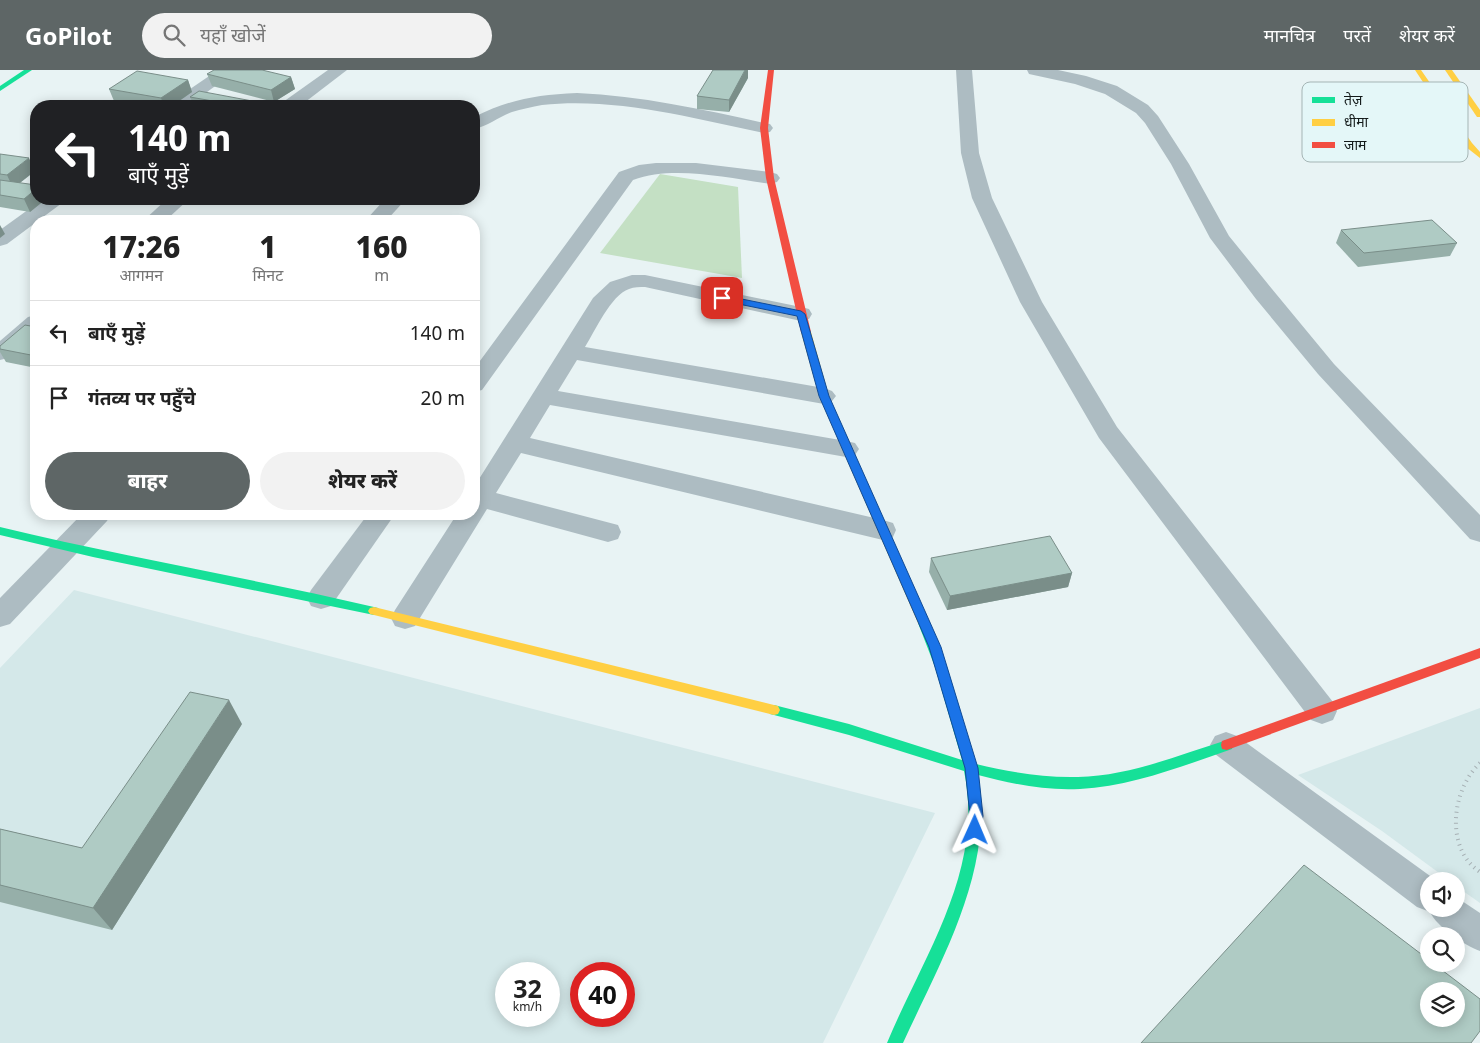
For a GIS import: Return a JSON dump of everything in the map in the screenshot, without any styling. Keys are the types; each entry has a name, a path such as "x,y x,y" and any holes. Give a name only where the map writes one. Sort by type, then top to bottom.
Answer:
{"street":[{"path":"0,89 29,70"},
{"path":"186,100 229,70"},
{"path":"297,100 339,70"},
{"path":"771,70 764,128 770,178 801,314 824,396 935,647 971,768 976,816 973,844 965,876 951,919 895,1043"},
{"path":"964,70 970,154 982,198 1031,302 1108,432 1322,711"},
{"path":"1035,70 1080,80 1111,90 1142,109 1152,120 1180,164 1220,238 1253,280 1326,370 1480,532"},
{"path":"1418,70 1426,82"},
{"path":"1448,70 1457,82"},
{"path":"480,121 506,107 520,103 567,98 622,101 764,128"},
{"path":"1468,98 1480,115"},
{"path":"1468,143 1480,156"},
{"path":"480,378 626,176 641,170 668,167 770,178"},
{"path":"34,215 47,205"},
{"path":"160,215 172,205"},
{"path":"381,215 390,205"},
{"path":"0,240 30,218"},
{"path":"480,497 604,298 618,284 631,280 645,281 801,314"},
{"path":"0,353 30,327"},
{"path":"570,352 824,396"},
{"path":"543,396 846,449"},
{"path":"514,443 883,530"},
{"path":"480,508 608,532"},
{"path":"0,616 92,520"},
{"path":"321,598 378,520"},
{"path":"405,618 466,520"},
{"path":"0,531 66,548 321,598 405,618 855,731 971,768 1037,782 1079,783 1104,780 1151,769 1226,745 1480,653"},
{"path":"1226,745 1420,889"},
{"path":"1457,917 1480,934"}],"path":[{"path":"1480,763 1472,768 1462,783 1457,808 1459,839 1467,861 1480,872"}],"shaded area":[{"path":"74,590 935,813 823,1043 0,1043 0,668"},
{"path":"1480,708 1480,903 1465,892 1465,872 1438,872 1382,831 1298,775"}],"green space":[{"path":"660,174 738,187 742,278 600,253"}],"building":[{"path":"214,70 262,70 291,77 271,90 207,74"},
{"path":"713,70 745,70 729,100 697,96"},
{"path":"137,71 188,80 161,98 109,89"},
{"path":"199,91 247,100 207,100 190,97"},
{"path":"0,154 29,158 7,175 0,174"},
{"path":"0,180 30,184 30,194 24,199 0,195"},
{"path":"1432,220 1457,243 1364,253 1341,230"},
{"path":"25,325 30,326 30,355 0,349 0,346"},
{"path":"1050,536 1072,573 950,596 931,558"},
{"path":"190,692 229,700 93,908 0,885 0,829 82,848"},
{"path":"1304,865 1420,953 1420,972 1445,972 1458,982 1420,982 1420,1027 1465,1027 1465,988 1480,999 1480,1031 1471,1043 1141,1043"}],"traffic: fast":[{"path":"0,89 29,70"},
{"path":"0,531 93,553 281,590 374,611"},
{"path":"895,1043 933,962 958,902 974,843 976,816 974,789 966,751 941,667 924,623"},
{"path":"774,710 849,729 975,769 1028,780 1054,783 1099,781 1136,774 1227,745"}],"traffic: slow":[{"path":"1418,70 1426,82"},
{"path":"1448,70 1457,82"},
{"path":"1468,98 1480,115"},
{"path":"1468,144 1480,156"},
{"path":"806,332 824,396 924,623"},
{"path":"374,611 774,710"}],"traffic: jam":[{"path":"771,70 764,128 770,178 806,332"},
{"path":"1227,745 1480,653"}],"route":[{"path":"722,298 801,314 824,396 935,647 971,768 976,816 975,830"}]}
